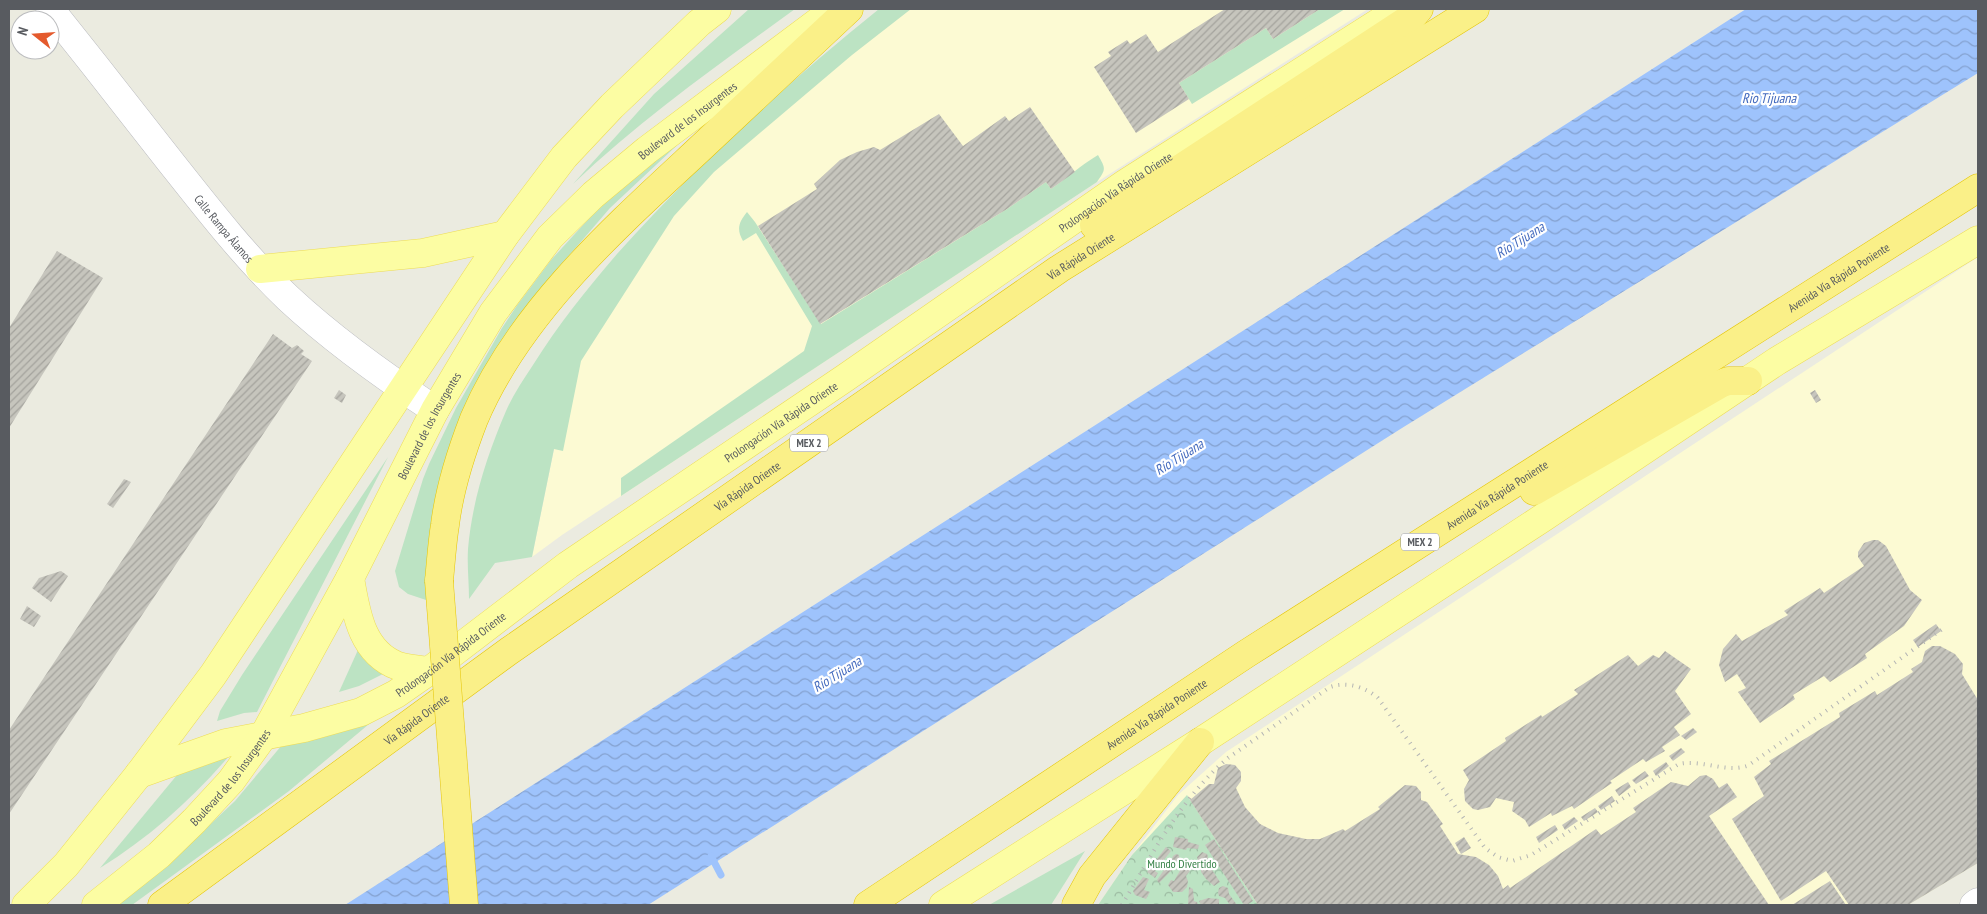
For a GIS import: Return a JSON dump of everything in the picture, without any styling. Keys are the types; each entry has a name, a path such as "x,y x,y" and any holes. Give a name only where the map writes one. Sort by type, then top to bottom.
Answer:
{"highway":[{"path":"464,905 439,581 445,524 460,463 472,428 500,369 530,324 581,264 640,204 849,9"},
{"path":"1059,269 1095,224 1412,17 1419,9"},
{"name":"Vía Rápida Oriente","path":"162,905 509,651 1059,269 1475,9"},
{"name":"Avenida Vía Rápida Poniente","path":"868,905 1246,654 1978,188"},
{"path":"1445,527 1470,527 1720,384 1728,381 1748,382"},
{"path":"1076,905 1092,876 1200,742"}],"main road":[{"path":"26,905 66,864 139,774 213,675 505,235 564,157 612,106 717,9"},
{"name":"Boulevard de los Insurgentes","path":"96,905 159,855 194,821 231,781 264,735 350,578 435,410 493,313 550,237 593,195 648,150 836,9"},
{"name":"Prolongación Vía Rápida Oriente","path":"139,774 226,743 304,728 361,712 396,694 568,565 844,378 1126,183 1400,9"},
{"path":"260,269 423,253 505,235"},
{"path":"943,905 1200,742 1541,520 1794,350 1978,240"},
{"path":"350,578 359,622 371,646 384,659 399,666 429,671"}],"street":[{"name":"Calle Rampa Álamos","path":"50,9 225,231 260,269 305,313 402,389 435,410"},
{"path":"1974,905 1978,902"}],"shaded area":[{"path":"880,9 1368,9 1097,182 562,535 532,557 572,361 702,164"},
{"path":"1978,257 1978,863 1908,905 1098,905 1132,855 1178,795 1226,752"}],"green space":[{"path":"749,9 795,9 653,115 573,184 654,94"},
{"path":"879,9 911,9 852,55 714,172 674,216 581,361 563,451 554,449 532,557 495,563 469,599 468,555 470,531 477,496 487,462 512,399 552,336 583,294 617,254 711,157 810,66"},
{"path":"1320,9 1345,9 1192,104 1179,83 1266,28 1273,39"},
{"path":"719,106 610,208 560,266 510,329 432,602 408,594 399,587 395,571 423,479 456,408 502,328 551,260 605,201"},
{"path":"1098,155 1104,169 1097,182 621,496 621,478 804,351 812,326 756,233 743,241 739,226 747,212 821,324 1007,209 1046,182 1051,189"},
{"path":"388,457 257,712 244,713 217,721 220,711 242,675"},
{"path":"362,641 393,669 359,686 339,692"},
{"path":"381,714 289,791 132,905 110,905 184,849 235,801 282,745"},
{"path":"230,755 201,787 170,816 100,868 177,775"},
{"name":"Mundo Divertido","path":"1187,795 1258,905 1098,905 1132,855"},
{"path":"1085,851 1051,905 989,905"}],"water":[{"name":"Rio Tijuana","path":"1746,9 1978,9 1978,73 1402,428 648,905 345,905"}],"building":[{"path":"1225,9 1320,9 1273,39 1266,28 1179,83 1189,99 1136,133 1094,67 1111,56 1108,52 1127,40 1130,44 1146,34 1158,52"},
{"path":"1030,107 1075,172 1051,189 1046,182 1007,209 820,324 758,226 817,189 814,184 840,160 874,147 880,150 939,114 963,146 1005,116 1009,121"},
{"path":"57,251 103,278 9,428 9,328"},
{"path":"273,334 292,348 297,345 304,351 301,354 312,361 9,814 9,730"},
{"path":"339,390 346,395 342,403 334,398"},
{"path":"1815,390 1821,400 1816,403 1810,393"},
{"path":"124,479 131,482 113,508 107,504"},
{"path":"1878,540 1886,546 1910,590 1922,600 1904,626 1865,654 1867,658 1830,682 1824,676 1793,695 1795,699 1760,723 1738,692 1746,688 1737,674 1725,682 1719,665 1723,649 1736,634 1742,641 1788,615 1784,611 1820,588 1824,593 1864,566 1858,557 1858,552 1864,543"},
{"path":"61,571 68,576 51,602 32,588 39,578"},
{"path":"27,606 41,616 34,627 20,619"},
{"path":"1936,624 1941,631 1918,647 1913,640"},
{"path":"1932,646 1940,646 1955,654 1963,664 1962,674 1978,700 1978,863 1908,905 1849,905 1826,871 1781,901 1732,819 1764,796 1754,777 1771,764 1769,761 1840,717 1839,713 1875,691 1877,695 1913,672 1911,669 1922,662 1925,651"},
{"path":"1665,651 1691,669 1675,691 1691,714 1674,727 1680,735 1662,747 1665,751 1646,762 1643,759 1610,781 1612,783 1574,809 1572,806 1552,816 1551,813 1529,827 1525,820 1512,811 1514,802 1496,798 1490,807 1478,810 1473,809 1465,801 1464,789 1469,780 1463,770 1506,741 1505,738 1578,694 1574,690 1628,655 1638,666 1653,655 1659,658"},
{"path":"1693,728 1697,732 1686,740 1681,736"},
{"path":"1681,748 1685,752 1673,761 1669,756"},
{"path":"1666,762 1669,766 1656,776 1653,771"},
{"path":"1226,764 1235,765 1241,772 1241,781 1236,788 1245,807 1260,824 1278,833 1306,839 1320,839 1343,829 1345,831 1380,809 1378,807 1405,785 1416,786 1421,792 1421,800 1427,802 1443,824 1440,826 1458,854 1476,857 1489,865 1498,876 1503,889 1508,885 1510,888 1596,829 1601,835 1636,812 1633,808 1671,782 1688,786 1700,776 1706,775 1713,779 1719,788 1727,783 1737,797 1709,816 1769,905 1258,905 1190,800 1209,784 1214,784 1218,768"},
{"path":"1645,771 1649,776 1636,784 1632,780"},
{"path":"1628,782 1631,787 1619,796 1615,790"},
{"path":"1612,796 1615,801 1601,810 1598,806"},
{"path":"1595,808 1598,812 1584,821 1581,817"},
{"path":"1574,817 1578,821 1565,830 1562,825"},
{"path":"1555,825 1558,830 1539,843 1536,837"},
{"path":"1175,837 1188,839 1188,842 1199,845 1198,849 1187,848 1186,850 1173,847"},
{"path":"1464,837 1471,848 1461,854 1455,843"},
{"path":"1214,839 1253,901 1247,905 1244,905 1205,845"},
{"path":"1166,847 1171,851 1155,871 1158,873 1155,878 1147,872"},
{"path":"1202,852 1207,854 1207,862 1220,882 1214,886 1201,872 1201,864 1197,857"},
{"path":"1179,855 1180,862 1159,883 1157,880 1166,867 1169,868 1173,856"},
{"path":"1186,866 1190,871 1186,876 1188,881 1187,887 1182,892 1173,892 1168,885 1171,880 1174,881 1182,867"},
{"path":"1143,877 1149,879 1144,890 1150,892 1146,899 1135,895 1133,891"},
{"path":"1830,881 1846,905 1792,905"},
{"path":"1223,886 1228,888 1229,894 1237,905 1230,905 1225,898 1219,896 1219,888"},
{"path":"1189,887 1193,889 1194,901 1198,905 1188,905"},
{"path":"1208,898 1219,899 1219,904 1201,905 1199,901"}],"waterway":[{"path":"711,856 721,875"}],"railway":[{"path":"1122,905 1169,827 1182,808 1211,774 1228,758 1330,687 1336,685 1355,686 1378,698 1485,848 1498,857 1512,861 1531,855 1679,764 1697,763 1732,768 1749,765 1944,628"}],"water label":[{"name":"Río Tijuana","path":"1520,240"},
{"name":"Río Tijuana","path":"1179,457"},
{"name":"Río Tijuana","path":"837,674"}]}
